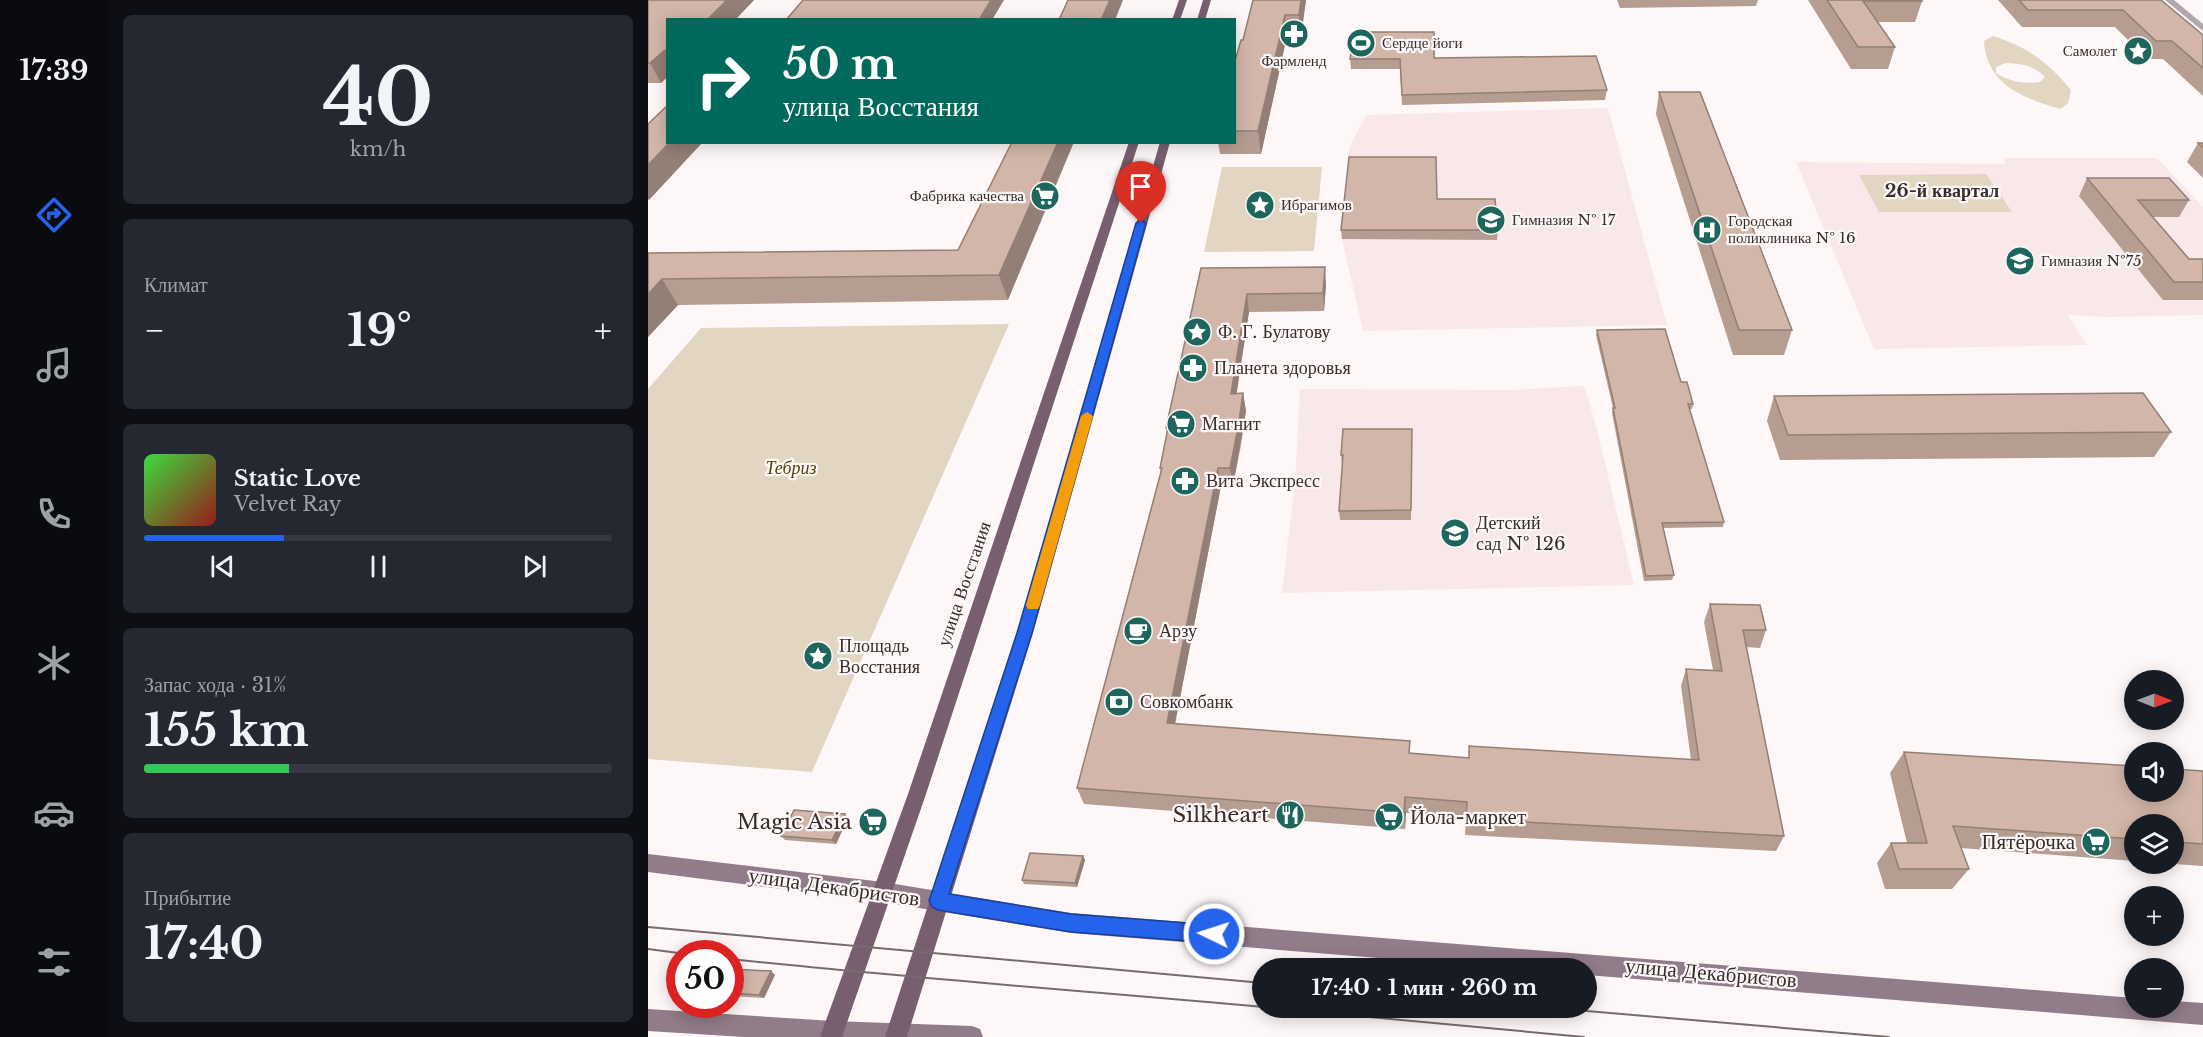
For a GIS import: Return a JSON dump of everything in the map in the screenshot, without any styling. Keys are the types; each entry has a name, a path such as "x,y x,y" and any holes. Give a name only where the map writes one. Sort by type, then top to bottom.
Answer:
{"main road":[{"path":"1177,18 1183,0"},
{"path":"1202,18 1207,0"},
{"name":"улица Восстания","path":"832,1034 883,892 1077,319 1133,144"},
{"path":"897,1035 1025,633 1164,144"},
{"name":"улица Декабристов","path":"648,863 883,892 1071,923 2203,1014"},
{"path":"648,1020 832,1034 972,1037"}],"street":[{"path":"2169,0 2203,28"}],"shaded area":[{"name":"Гимназия № 17","path":"1608,108 1667,325 1363,331 1342,239 1349,148 1366,115"},
{"name":"Гимназия №75","path":"2003,158 2157,158 2203,207 2203,315 2109,317 2068,315 2087,345 1874,349 1796,162 2006,164"},
{"name":"Детский сад № 126","path":"1584,386 1597,429 1634,585 1282,593 1295,482 1300,389 1512,390"}],"green space":[{"path":"1993,36 2017,45 2045,63 2071,90 2068,103 2061,109 2021,95 2010,88 1992,69 1986,56 1984,41","holes":["2006,63 2032,68 2045,77 2040,82 2022,82 1996,73 1996,67"]},
{"path":"1222,167 1322,167 1314,251 1204,252"},
{"path":"1986,174 2012,212 1879,212 1859,175"},
{"name":"Тебриз","path":"1009,324 812,772 648,759 648,389 701,328"}],"building":[{"path":"648,0 727,0 709,18 666,18 666,50 648,63"},
{"path":"803,0 991,0 980,18 788,18"},
{"path":"1068,0 1110,0 1102,18 1060,18"},
{"path":"1253,0 1301,0 1299,15 1285,15 1258,131 1236,131 1236,57 1241,40 1243,40"},
{"path":"1827,0 1922,1 1863,1 1895,47 1858,47"},
{"path":"2019,0 2161,0 2203,35 2203,68 2172,41 2156,41 2123,10 2028,10"},
{"path":"1354,32 1434,32 1434,58 1596,56 1607,90 1402,95 1400,59 1350,59"},
{"path":"1659,92 1700,92 1792,330 1739,330"},
{"path":"666,107 666,144 668,144 648,165 648,124"},
{"path":"1011,144 1057,144 999,275 662,279 648,294 648,253 958,250"},
{"path":"1349,157 1436,157 1437,199 1495,199 1498,230 1341,230"},
{"path":"2087,178 2169,178 2189,200 2138,200 2189,259 2203,259 2203,282 2174,282"},
{"path":"1325,267 1323,293 1247,294 1231,394 1243,393 1238,428 1230,468 1218,468 1167,723 1410,741 1409,753 1469,758 1469,746 1699,760 1686,669 1722,671 1710,604 1760,605 1766,630 1743,630 1784,836 1466,819 1467,802 1405,797 1404,813 1077,788 1162,468 1160,468 1168,428 1166,428 1201,268"},
{"path":"1665,329 1681,382 1687,382 1693,404 1688,404 1724,522 1662,523 1674,575 1646,576 1613,408 1615,408 1597,330"},
{"path":"2143,393 2171,432 1788,435 1774,396"},
{"path":"1343,429 1412,429 1411,510 1339,511"},
{"path":"1904,752 2124,765 2124,802 2184,802 2184,770 2203,771 2203,844 2184,843 2184,814 2124,814 2124,838 1953,826 1969,869 1899,869 1891,843 1927,843"},
{"path":"794,810 845,814 832,840 781,836"},
{"path":"1030,853 1083,856 1075,883 1022,880"},
{"path":"744,970 771,971 759,995 744,994"}],"tram line":[{"path":"648,927 1252,982"},
{"path":"648,949 666,951"},
{"path":"744,960 1252,1006"},
{"path":"1597,1012 1889,1037"},
{"path":"1380,1018 1584,1037"}],"slow traffic":[{"path":"1033,605 1087,416"}],"place":[{"name":"Фармленд","path":"1294,34"},
{"name":"Сердце йоги","path":"1361,43"},
{"name":"Самолет","path":"2138,51"},
{"name":"Фабрика качества","path":"1045,196"},
{"name":"Ибрагимов","path":"1260,205"},
{"name":"Гимназия № 17","path":"1491,220"},
{"name":"Городская поликлиника № 16","path":"1707,230"},
{"name":"Гимназия №75","path":"2020,261"},
{"name":"Ф. Г. Булатову","path":"1197,332"},
{"name":"Планета здоровья","path":"1193,368"},
{"name":"Магнит","path":"1181,424"},
{"name":"Вита Экспресс","path":"1185,481"},
{"name":"Детский сад № 126","path":"1455,533"},
{"name":"Арзу","path":"1138,631"},
{"name":"Площадь Восстания","path":"818,656"},
{"name":"Совкомбанк","path":"1119,702"},
{"name":"Silkheart","path":"1290,815"},
{"name":"Йола-маркет","path":"1389,817"},
{"name":"Magic Asia","path":"873,822"},
{"name":"Пятёрочка","path":"2096,842"}],"district":[{"name":"26-й квартал","path":"1942,191"}],"route":[{"path":"1141,223 1025,633 938,901 1071,923 1214,934"}]}
